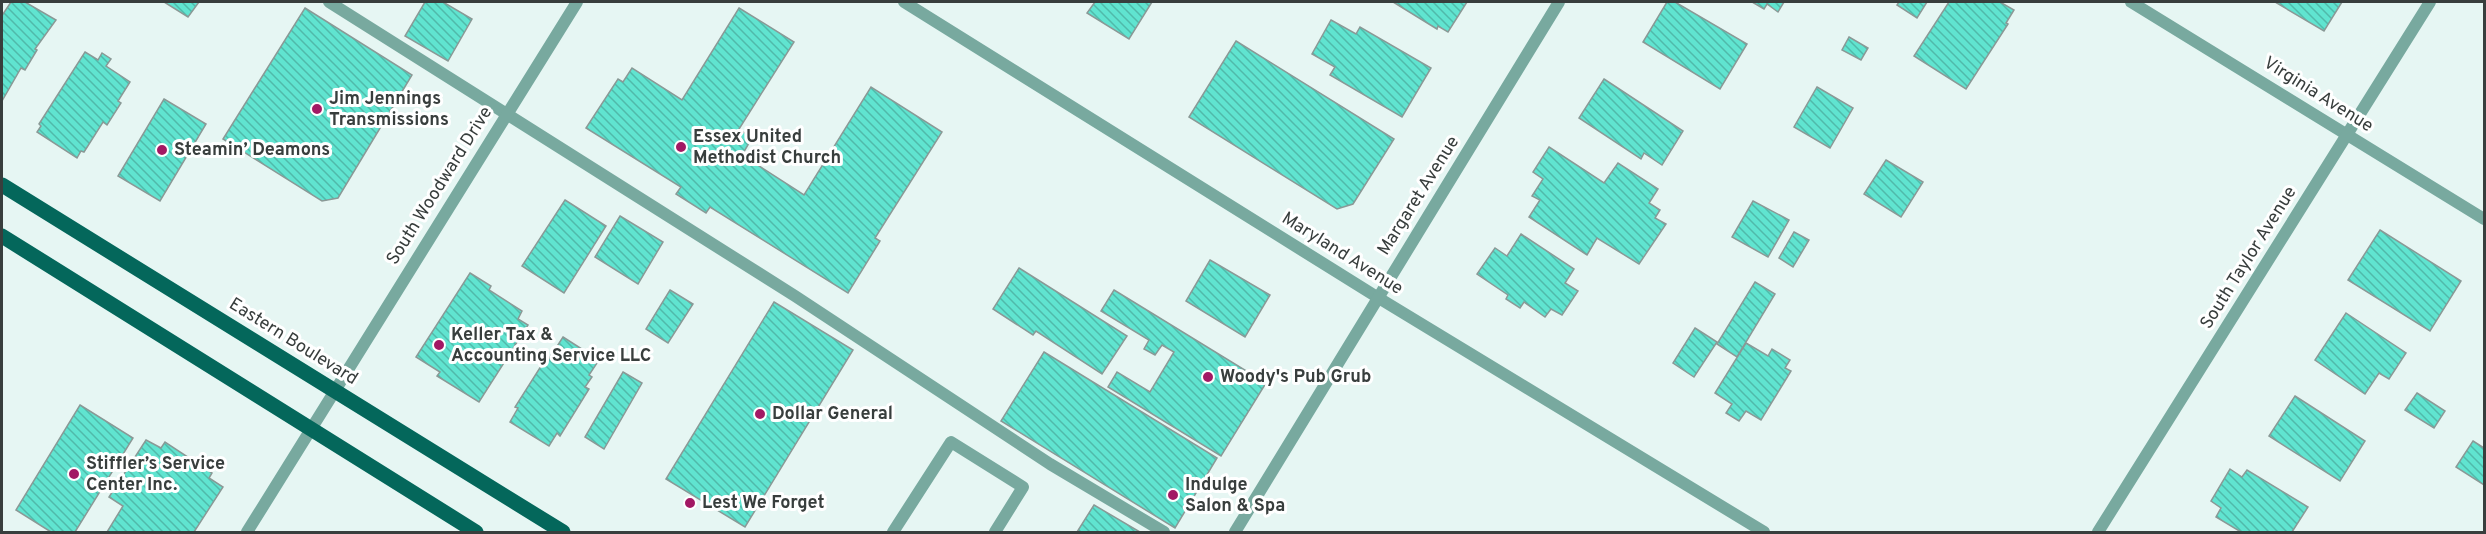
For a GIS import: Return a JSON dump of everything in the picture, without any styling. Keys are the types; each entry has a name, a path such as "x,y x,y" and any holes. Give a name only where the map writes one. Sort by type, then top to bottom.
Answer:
{"main road":[{"name":"Eastern Boulevard","path":"2,185 563,532"},
{"path":"2,237 476,532"}],"street":[{"path":"329,2 508,112 786,290 1050,464 1164,532"},
{"name":"South Woodward Drive","path":"247,532 577,2"},
{"name":"Maryland Avenue","path":"904,2 1377,297 1764,532"},
{"name":"Margaret Avenue","path":"1235,532 1559,2"},
{"name":"Virginia Avenue","path":"2132,2 2484,219"},
{"name":"South Taylor Avenue","path":"2098,532 2430,2"},
{"path":"893,532 951,442 1023,487 995,532"}],"building":[{"path":"11,2 25,2 56,20 35,49 37,50 25,70 21,68 2,101 2,13"},
{"path":"164,2 199,2 188,17"},
{"path":"425,2 443,2 472,19 448,61 405,36"},
{"path":"1095,2 1152,2 1129,39 1087,13"},
{"path":"1393,2 1467,2 1448,32 1438,26 1437,29"},
{"path":"1667,2 1675,2 1747,44 1720,89 1643,42"},
{"path":"1752,2 1784,2 1778,12 1767,4 1764,9"},
{"path":"1899,2 1927,2 1917,18 1897,5"},
{"path":"1949,2 2000,2 2014,10 2006,23 2008,24 1966,89 1914,56"},
{"path":"2275,2 2342,2 2324,31"},
{"name":"Jim Jennings Transmissions","path":"305,8 412,75 338,198 322,201 223,139"},
{"name":"Essex United Methodist Church","path":"739,8 794,42 739,129 752,138 742,155 804,195 871,87 942,132 875,238 880,241 848,293 710,207 706,213 676,194 681,187 586,128 618,79 623,82 632,68 682,100"},
{"path":"1331,20 1356,34 1360,27 1431,68 1402,117 1330,75 1335,67 1312,54"},
{"path":"1849,37 1868,48 1861,60 1842,50"},
{"path":"1236,41 1394,139 1353,204 1337,209 1189,117"},
{"path":"85,52 98,60 102,53 111,59 106,66 130,82 118,101 121,103 107,125 103,122 84,152 81,151 77,158 37,132 41,126 39,124"},
{"path":"1604,79 1683,131 1662,165 1644,153 1641,159 1579,118"},
{"path":"1817,87 1853,108 1830,148 1794,127"},
{"name":"Steamin’ Deamons","path":"164,99 206,124 160,201 118,176"},
{"path":"1549,147 1604,183 1618,163 1658,189 1649,203 1660,210 1655,218 1666,224 1639,264 1597,238 1587,255 1529,217 1540,200 1532,196 1543,179 1533,172"},
{"path":"1886,160 1923,182 1901,217 1864,194"},
{"path":"565,200 606,226 564,293 522,266"},
{"path":"1753,201 1789,220 1768,257 1732,237"},
{"path":"620,216 663,242 638,284 595,257"},
{"path":"2380,230 2461,281 2430,331 2348,280"},
{"path":"1794,232 1809,240 1793,267 1779,258"},
{"path":"1521,234 1574,269 1565,283 1578,291 1562,315 1551,309 1545,317 1524,302 1520,308 1506,299 1508,295 1477,274 1495,248 1507,256"},
{"path":"1210,260 1270,295 1245,337 1186,301"},
{"path":"1019,268 1127,336 1102,374 1036,331 1033,335 993,309"},
{"path":"470,273 491,286 489,290 522,311 518,319 528,325 479,402 437,376 440,372 416,357"},
{"path":"1755,282 1775,294 1737,357 1717,344"},
{"path":"670,290 693,304 668,343 646,329"},
{"name":"Woody's Pub Grub","path":"1114,290 1266,383 1221,456 1108,387 1117,372 1150,392 1174,352 1162,345 1155,355 1144,349 1149,340 1101,311"},
{"name":"Dollar General","path":"774,302 853,350 745,527 666,479"},
{"path":"2346,313 2406,353 2389,379 2379,373 2365,394 2315,360"},
{"path":"1695,328 1717,342 1694,377 1673,363"},
{"path":"563,337 599,360 589,375 592,377 585,387 589,389 560,436 557,433 549,446 510,422 518,408 515,407"},
{"path":"1746,343 1768,356 1772,349 1790,360 1785,368 1791,371 1761,420 1746,411 1739,421 1726,413 1732,404 1715,393"},
{"path":"1044,352 1217,458 1175,528 1001,421"},
{"path":"623,372 642,383 604,449 585,437"},
{"path":"2417,393 2445,411 2434,428 2405,410"},
{"path":"2295,396 2365,441 2340,481 2269,436"},
{"name":"Stiffler’s Service Center Inc.","path":"80,405 133,438 75,532 51,532 16,510"},
{"path":"146,440 161,448 165,442 212,473 209,478 223,487 194,532 107,532 123,506 109,497"},
{"path":"2473,441 2484,448 2484,485 2456,467"},
{"path":"2230,469 2242,477 2247,470 2308,507 2292,532 2241,532 2216,517 2221,508 2211,501"},
{"path":"1094,505 1140,532 1077,532"}],"place":[{"name":"Jim Jennings Transmissions","path":"317,109"},
{"name":"Essex United Methodist Church","path":"681,147"},
{"name":"Steamin’ Deamons","path":"162,150"},
{"name":"Keller Tax & Accounting Service LLC","path":"439,345"},
{"name":"Woody's Pub Grub","path":"1208,377"},
{"name":"Dollar General","path":"760,414"},
{"name":"Stiffler’s Service Center Inc.","path":"74,474"},
{"name":"Indulge Salon & Spa","path":"1173,495"},
{"name":"Lest We Forget","path":"690,503"}]}
